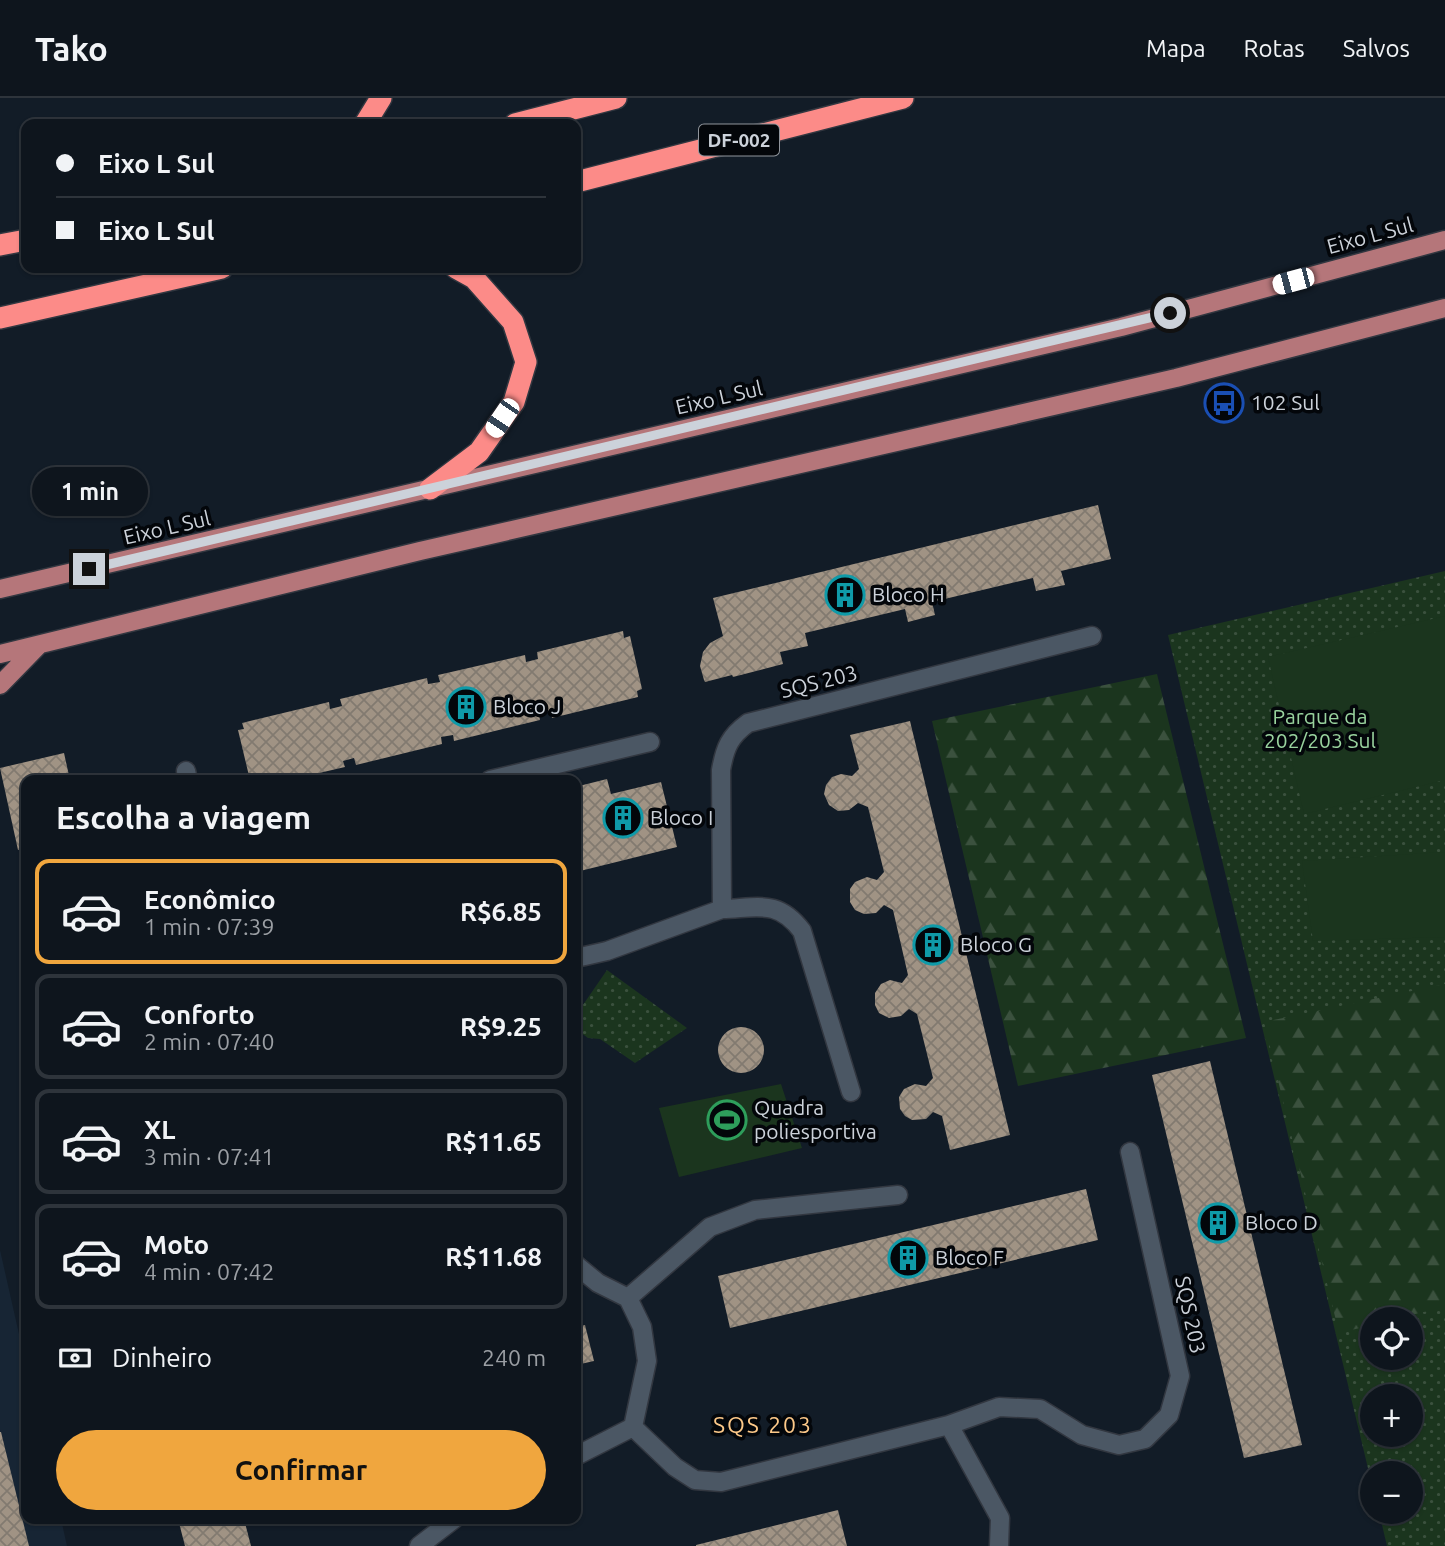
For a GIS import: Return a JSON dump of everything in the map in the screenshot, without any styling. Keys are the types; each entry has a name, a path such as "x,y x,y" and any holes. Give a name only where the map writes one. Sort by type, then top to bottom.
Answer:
{"highway":[{"path":"368,119 381,98"},
{"path":"534,119 616,98"},
{"name":"DF-002","path":"581,181 903,98"},
{"path":"0,246 21,241"},
{"path":"0,318 200,273"},
{"path":"430,489 479,452 514,402 526,362 513,322 474,278 465,273"}],"main road":[{"name":"Eixo L Sul","path":"0,589 1121,327 1445,240"},
{"path":"0,654 420,551 1176,378 1445,308"},
{"path":"0,685 40,643"}],"street":[{"name":"SQS 203","path":"722,909 721,770 724,753 734,733 748,723 1092,636"},
{"path":"511,775 650,742"},
{"path":"581,957 607,951 722,909 773,908 790,915 802,931 851,1092"},
{"name":"SQS 203","path":"633,1427 676,1467 695,1480 721,1482 949,1425 999,1407 1040,1409 1082,1435 1119,1445 1144,1439 1169,1415 1180,1376 1130,1152"},
{"path":"628,1298 710,1227 755,1210 898,1195"},
{"path":"581,1269 598,1283 628,1298 642,1327 647,1360 633,1427 581,1453"},
{"path":"949,1425 1000,1518 999,1546"},
{"path":"419,1546 448,1524"}],"shaded area":[{"path":"0,1250 21,1343 21,1524 62,1524 67,1546 0,1546"}],"green space":[{"name":"Parque da 202/203 Sul","path":"1445,571 1445,1546 1387,1546 1382,1524 1423,1524 1423,1461 1366,1461 1363,1447 1423,1447 1423,1384 1360,1384 1360,1435 1168,635"},
{"path":"1445,616 1445,780 1304,814 1268,657"},
{"path":"1157,674 1246,1038 1018,1086 932,721"},
{"path":"1445,852 1445,937 1313,941 1302,861"},
{"path":"607,970 687,1028 635,1063 600,1039 588,1038 581,1033 581,1008"},
{"path":"1445,984 1445,1307 1423,1312 1423,1307 1360,1307 1360,1328 1339,1333 1264,1022"},
{"name":"Quadra poliesportiva","path":"781,1084 802,1148 679,1177 659,1108"}],"building":[{"name":"Bloco H","path":"1098,505 1111,559 1061,571 1065,585 1036,591 1033,578 932,602 935,615 908,622 905,609 805,633 808,646 780,652 783,664 733,677 704,680 700,666 703,652 710,643 723,636 713,598"},
{"name":"Bloco J","path":"623,631 624,638 630,636 642,689 637,691 638,697 552,718 551,711 539,714 540,720 454,741 453,735 441,737 442,744 356,765 354,758 343,761 345,767 311,775 249,775 238,730 244,729 242,723 329,702 330,709 342,706 340,699 427,678 428,684 440,682 438,675 525,655 526,662 538,659 537,652"},
{"name":"Bloco G","path":"910,721 1010,1135 950,1150 942,1116 933,1112 926,1119 912,1120 900,1109 899,1097 904,1089 915,1084 926,1086 933,1078 917,1014 909,1009 901,1016 889,1018 879,1013 875,1005 875,993 881,984 890,980 902,983 908,975 893,910 884,905 876,913 864,914 855,910 850,902 850,889 855,882 867,877 877,880 884,872 868,807 858,803 849,810 838,811 829,805 824,794 832,777 841,774 852,776 859,769 850,735"},
{"path":"64,753 69,775 21,775 21,850 18,850 0,768"},
{"name":"Bloco I","path":"607,779 611,794 661,782 677,847 581,871 581,786"},
{"path":"741,1027 758,1033 764,1050 758,1067 741,1073 724,1067 718,1050 724,1033"},
{"name":"Bloco D","path":"1210,1061 1302,1445 1244,1458 1152,1075"},
{"name":"Bloco F","path":"1086,1189 1098,1240 730,1328 718,1276"},
{"path":"585,1325 594,1361 581,1364 581,1326"},
{"path":"1,1432 21,1513 21,1524 24,1524 29,1546 0,1546"},
{"path":"838,1510 847,1546 696,1546 696,1545"},
{"path":"179,1524 245,1524 251,1546 185,1546"}],"place":[{"name":"102 Sul","path":"1224,403"},
{"name":"Bloco H","path":"845,595"},
{"name":"Bloco J","path":"466,707"},
{"name":"Bloco I","path":"623,818"},
{"name":"Bloco G","path":"933,945"},
{"name":"Quadra poliesportiva","path":"727,1120"},
{"name":"Bloco D","path":"1218,1223"},
{"name":"Bloco F","path":"908,1258"}],"district":[{"name":"SQS 203","path":"763,1425"}],"route":[{"path":"89,569 1170,313"}]}
